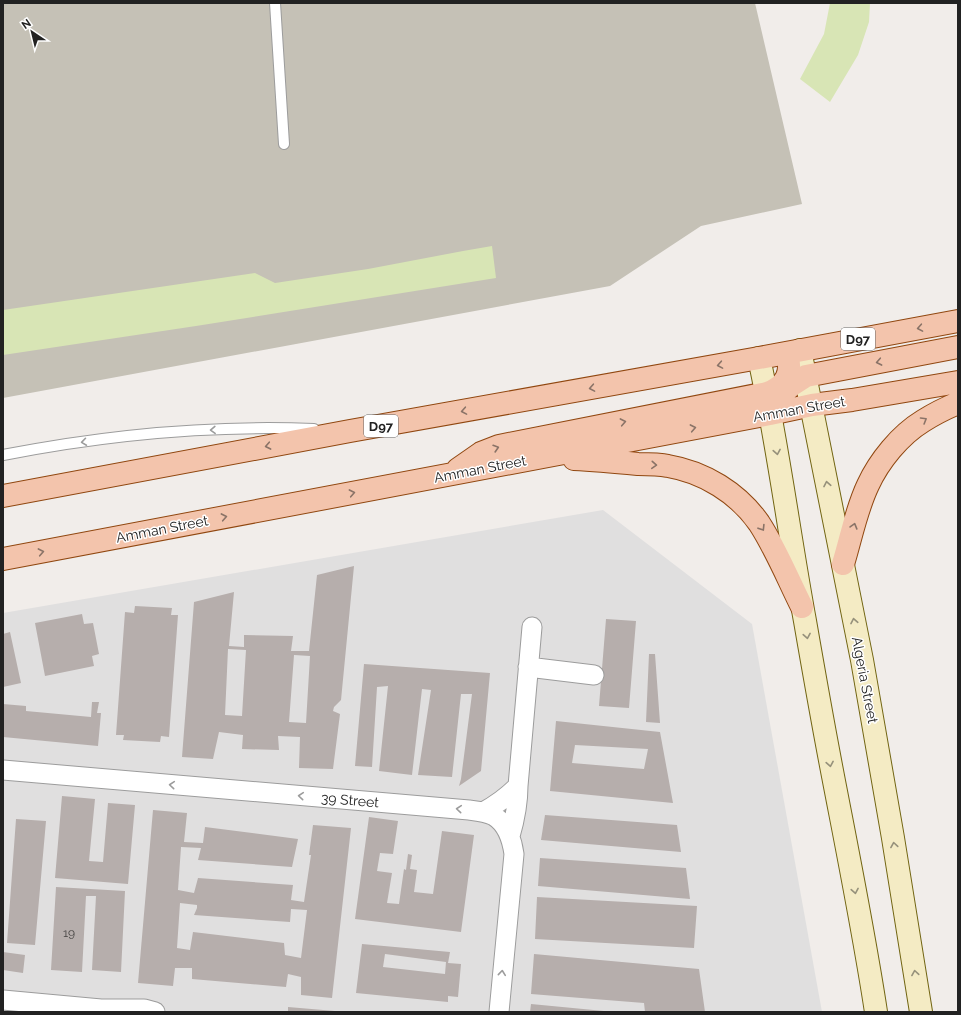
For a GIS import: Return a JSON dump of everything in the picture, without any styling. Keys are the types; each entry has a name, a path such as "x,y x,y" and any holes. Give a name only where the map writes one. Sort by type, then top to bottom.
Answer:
{"main road":[{"name":"D97","path":"3,496 350,431 958,321"},
{"path":"450,474 481,453 499,446 768,404 806,376 958,347"},
{"name":"Algeria Street","path":"793,351 806,376 861,653 879,752 921,1012"},
{"path":"768,404 774,391 780,387 788,375 789,360 793,351"},
{"path":"759,358 778,458 802,607 832,774 853,875 869,964 876,1012"},
{"name":"Amman Street","path":"3,559 545,457 768,404 812,405 852,400 958,382"},
{"path":"843,564 860,505 868,484 880,464 891,449 906,433 923,420 958,403"},
{"path":"545,457 668,466 693,473 722,487 746,508 758,523 771,543 802,607"}],"street":[{"path":"510,836 516,810 532,627"},
{"path":"528,667 594,675"},
{"name":"39 Street","path":"3,770 446,808 483,812 494,816 506,828 513,844 514,854 499,1012"},
{"path":"483,812 499,803 518,786"},
{"path":"3,1000 106,1011 137,1008 155,1012"}],"lane":[{"path":"275,3 284,144"},
{"path":"3,456 85,442 146,434 255,429 350,431"}],"shaded area":[{"path":"3,3 755,3 802,204 701,226 610,286 3,398"},
{"path":"603,510 752,624 822,1012 3,1012 3,613"}],"green space":[{"path":"830,3 870,3 869,22 858,55 830,102 800,79 824,34"},
{"path":"492,246 496,278 3,355 3,310 255,273 275,283 368,269"}],"building":[{"path":"354,566 341,700 334,707 333,711 340,714 333,769 299,768 300,737 278,736 279,750 242,749 243,735 219,732 213,759 182,757 194,602 234,592 229,646 244,647 244,635 293,636 291,651 309,651 317,575","holes":["228,649 246,650 242,716 225,715","294,655 310,656 306,723 289,722"]},
{"path":"135,606 172,608 171,615 178,615 169,737 161,736 160,742 123,740 124,735 116,735 125,612 134,613"},
{"path":"82,614 84,624 93,623 99,654 92,656 94,666 45,676 35,623"},
{"path":"606,619 636,621 629,708 599,706"},
{"path":"10,632 21,683 3,687 3,634"},
{"path":"649,654 655,654 660,723 646,722"},
{"path":"364,664 490,673 481,771 459,786 472,694 461,694 452,777 418,775 431,690 422,689 412,775 379,771 388,686 377,687 372,767 355,766"},
{"path":"92,702 99,702 97,713 101,713 98,746 3,737 3,704 26,706 26,711 91,717"},
{"path":"556,721 660,732 673,803 550,791","holes":["575,745 648,749 644,769 572,763"]},
{"path":"62,796 95,799 89,861 103,862 108,803 135,805 128,884 55,878"},
{"path":"153,810 187,813 184,842 203,843 205,827 298,839 292,867 198,860 201,848 181,847 178,890 194,893 198,878 293,885 291,900 304,902 311,855 309,855 313,825 351,828 332,998 301,995 301,977 288,974 286,987 192,979 192,968 175,968 173,986 138,983","holes":["180,903 197,905 194,915 290,922 291,909 307,910 301,958 285,955 284,943 193,932 190,950 177,948"]},
{"path":"545,815 677,825 681,852 541,840"},
{"path":"369,817 398,821 393,854 380,853 377,871 392,873 387,903 399,904 404,869 406,870 408,854 412,855 410,869 417,870 414,892 433,894 442,831 474,835 461,932 355,919"},
{"path":"16,819 46,821 35,945 7,943"},
{"path":"540,858 686,868 690,899 538,886"},
{"path":"56,887 125,891 121,972 92,970 96,896 86,896 82,972 51,970"},
{"path":"537,897 697,906 694,948 535,939"},
{"path":"362,944 450,952 448,963 461,964 458,997 448,996 448,1002 356,993","holes":["385,954 446,962 445,974 383,967"]},
{"path":"3,952 25,955 23,973 3,970"},
{"path":"534,954 699,969 705,1012 645,1012 644,1003 531,994"},
{"path":"531,1004 604,1011 604,1012 530,1012"},
{"path":"288,1007 335,1011 288,1012"}]}
